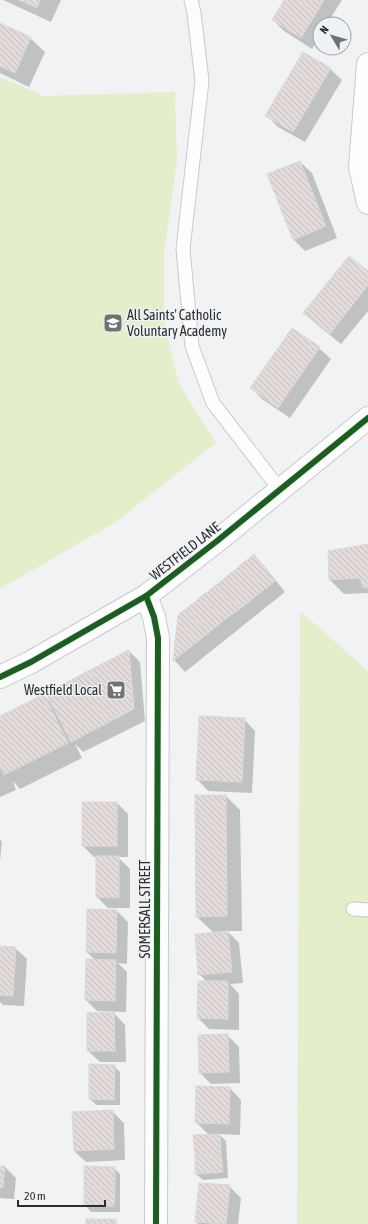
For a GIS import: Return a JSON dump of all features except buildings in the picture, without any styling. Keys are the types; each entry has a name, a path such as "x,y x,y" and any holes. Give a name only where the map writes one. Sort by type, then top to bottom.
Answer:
{"street":[{"path":"368,64 360,167 368,204"},
{"name":"WESTFIELD LANE","path":"0,677 31,662 146,596 217,541 368,418"},
{"name":"SOMERSALL STREET","path":"146,596 154,617 158,638 156,1224"}],"lane":[{"path":"191,0 202,81 183,249 192,346 213,403 280,490"},
{"path":"354,909 368,910"}],"green space":[{"path":"0,77 44,96 175,92 177,161 164,253 164,322 179,384 216,443 114,523 0,589"},
{"path":"300,611 368,671 368,1224 297,1224"}],"cycle path":[{"path":"0,677 31,662 146,596 217,541 368,418"},
{"path":"146,596 154,617 158,638 156,1224"}],"place":[{"name":"All Saints' Catholic Voluntary Academy","path":"113,323"},
{"name":"Westfield Local","path":"116,690"}]}
